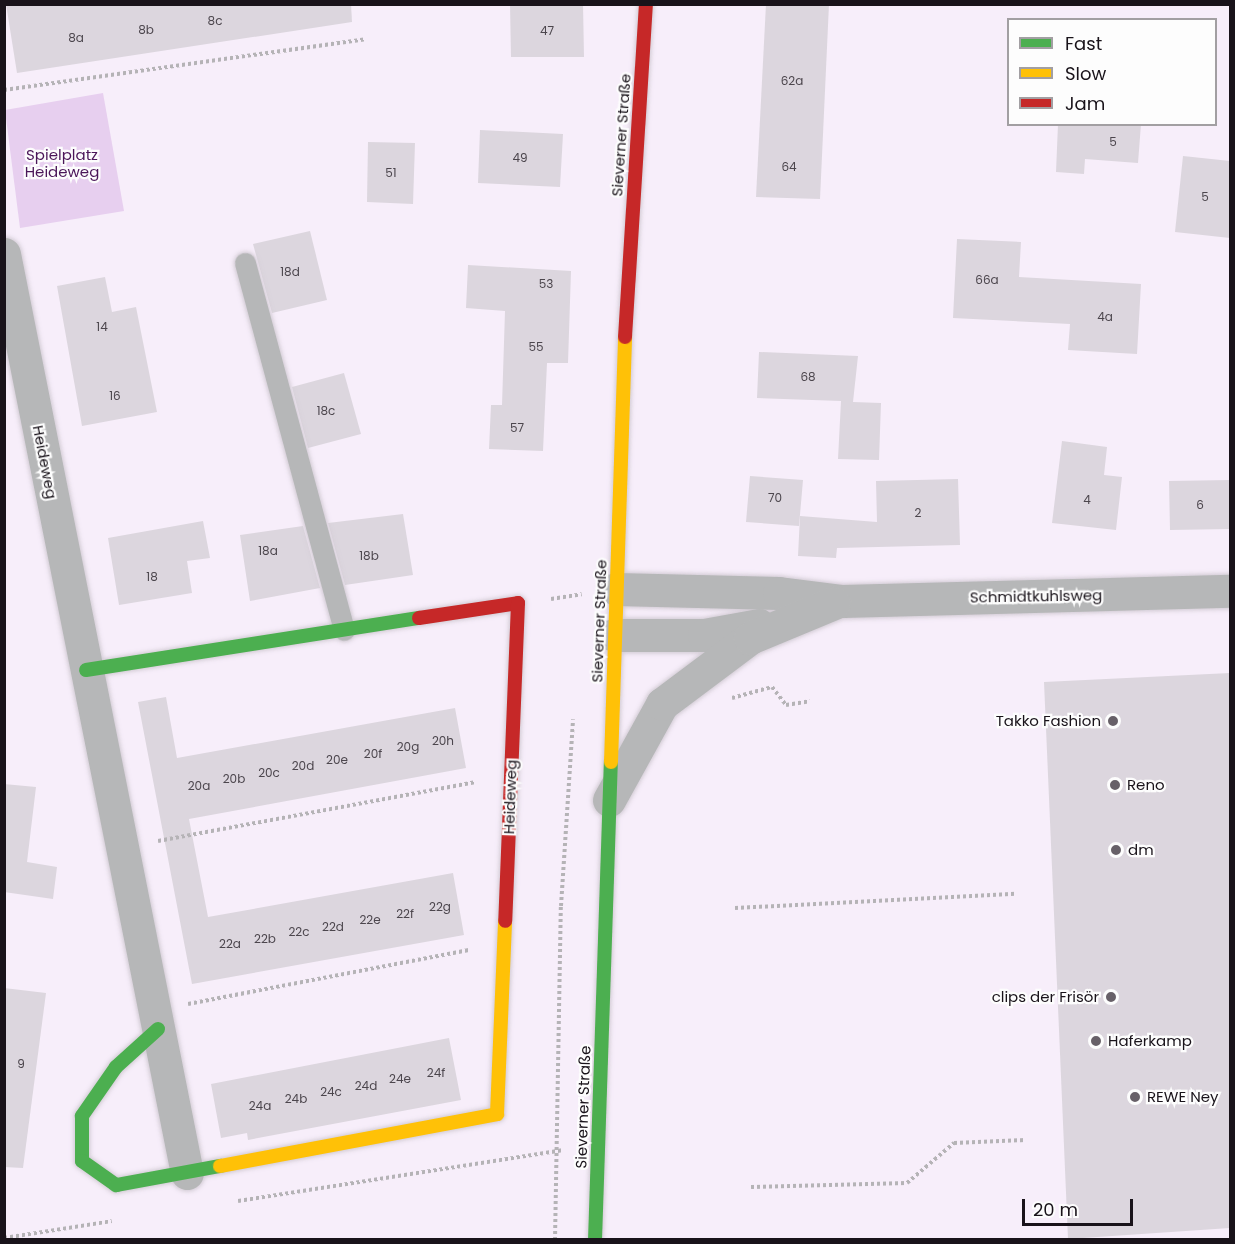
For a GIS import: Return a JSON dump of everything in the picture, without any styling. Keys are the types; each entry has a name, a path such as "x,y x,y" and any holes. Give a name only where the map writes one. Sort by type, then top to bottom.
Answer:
{"street":[{"name":"Sieverner Straße","path":"595,1239 614,635 646,4"},
{"name":"Heideweg","path":"4,254 187,1173"},
{"name":"Schmidtkuhlsweg","path":"616,589 779,593 842,600 1230,591"},
{"name":"Schmidtkuhlsweg","path":"609,800 662,704 750,638 785,620 842,600"},
{"name":"Heideweg","path":"156,1019 116,1067 82,1116 82,1161 116,1185 496,1114 518,603"},
{"path":"86,670 518,603"},
{"name":"Schmidtkuhlsweg","path":"614,635 704,635 785,620"}],"lane":[{"path":"245,263 344,630"}],"path":[{"path":"4,90 365,39"},
{"path":"518,603 616,589"},
{"path":"682,687 714,703 772,687 786,705 810,701"},
{"path":"555,1239 559,1150 561,906 574,710"},
{"path":"122,848 510,775"},
{"path":"735,908 1016,894"},
{"path":"156,1019 504,943"},
{"path":"752,1187 907,1183 954,1143 1025,1140"},
{"path":"235,1202 599,1144"},
{"path":"4,1238 26,1237 119,1220"}],"green space":[{"name":"Spielplatz Heideweg","path":"103,93 124,211 20,228 5,110"}],"building":[{"path":"6,4 351,4 352,22 17,73"},
{"path":"510,4 583,4 584,57 511,57"},
{"path":"766,4 829,4 820,199 756,197"},
{"path":"1058,126 1141,126 1138,163 1085,159 1084,174 1056,172"},
{"path":"480,130 563,134 560,187 478,183"},
{"path":"368,142 415,143 413,204 367,202"},
{"path":"1183,156 1230,161 1230,238 1175,232"},
{"path":"310,231 327,300 272,313 253,244"},
{"path":"957,239 1021,242 1019,277 1141,284 1137,354 1068,350 1070,324 953,318"},
{"path":"468,265 571,271 568,363 547,363 543,451 489,449 491,405 502,405 505,311 466,308"},
{"path":"105,277 112,312 136,307 157,412 82,426 57,286"},
{"path":"759,352 858,356 853,402 881,403 879,460 838,459 841,401 757,398"},
{"path":"344,373 361,434 308,448 292,387"},
{"path":"1062,441 1107,447 1104,475 1122,477 1116,530 1052,523"},
{"path":"750,476 803,480 799,526 746,522"},
{"path":"958,479 960,545 837,548 836,558 798,556 800,516 877,522 876,481"},
{"path":"1230,480 1230,529 1170,530 1169,481"},
{"path":"403,514 413,575 345,585 328,523"},
{"path":"203,521 210,558 187,561 192,593 119,605 108,538"},
{"path":"303,526 320,588 250,601 240,535"},
{"path":"1230,673 1230,1228 1068,1239 1044,682"},
{"path":"166,697 177,758 455,708 466,768 189,819 208,917 453,873 464,935 192,984 138,702"},
{"path":"4,784 36,787 27,862 57,867 53,899 4,892"},
{"path":"4,988 46,993 23,1168 4,1167"},
{"path":"449,1038 461,1100 248,1140 247,1133 221,1138 211,1084"}],"traffic: fast":[{"path":"86,670 419,618"},
{"path":"595,1240 611,762"},
{"path":"158,1029 116,1067 82,1116 82,1161 116,1185 220,1166"}],"traffic: slow":[{"path":"611,762 625,337"},
{"path":"220,1166 497,1114 505,921"}],"traffic: jam":[{"path":"625,337 646,4"},
{"path":"419,618 518,603 505,921"}],"place":[{"name":"Takko Fashion","path":"1113,721"},
{"name":"Reno","path":"1115,785"},
{"name":"dm","path":"1116,850"},
{"name":"clips der Frisör","path":"1111,997"},
{"name":"Haferkamp","path":"1096,1041"},
{"name":"REWE Ney","path":"1135,1097"}]}
